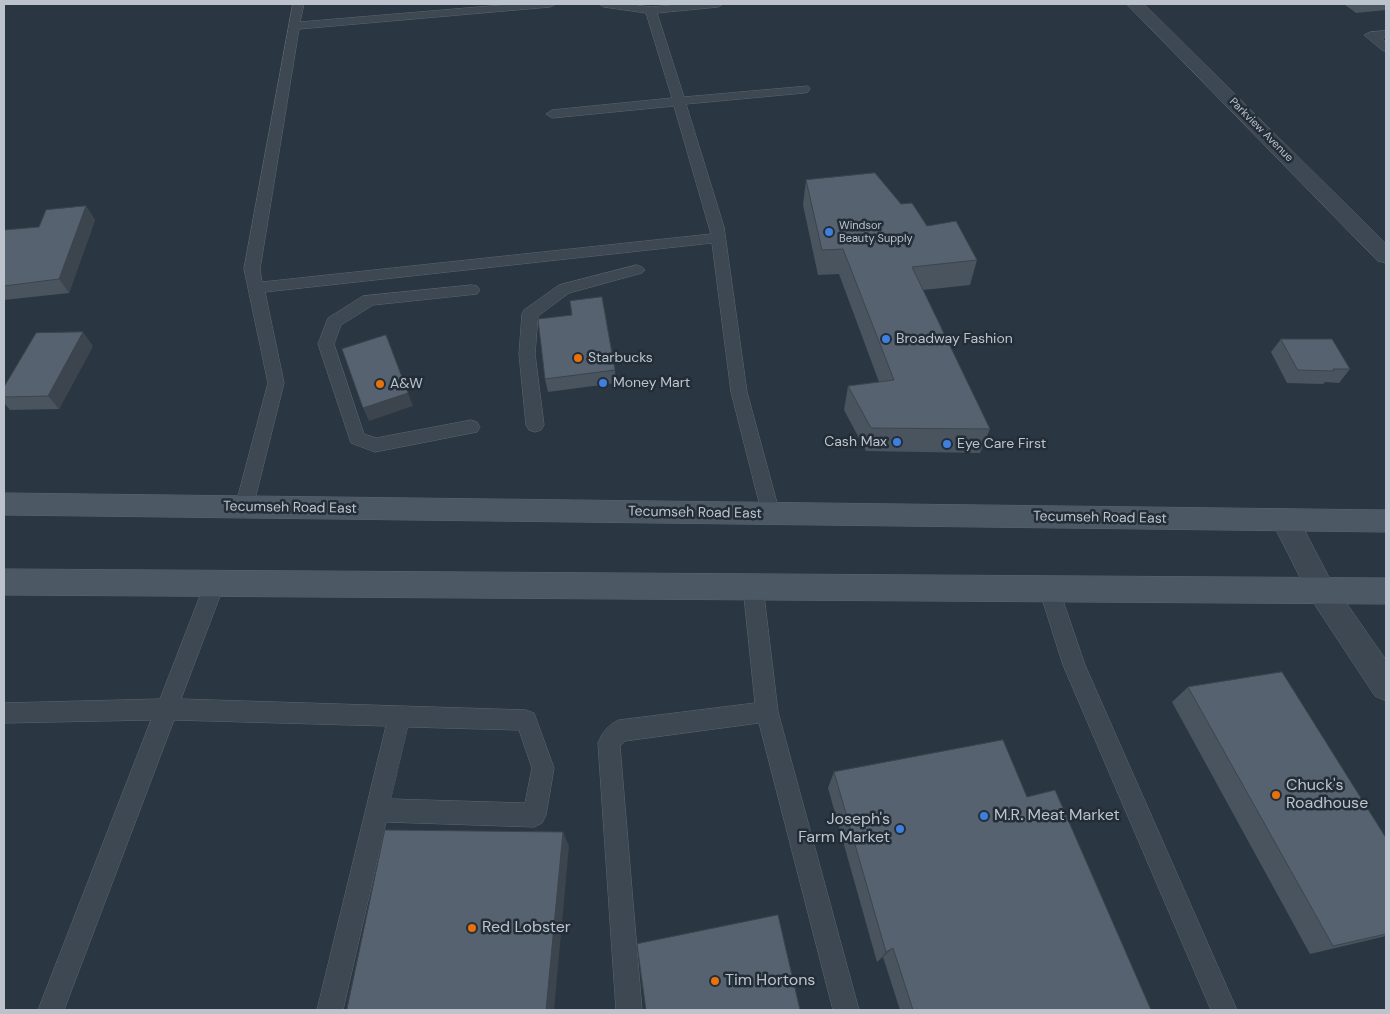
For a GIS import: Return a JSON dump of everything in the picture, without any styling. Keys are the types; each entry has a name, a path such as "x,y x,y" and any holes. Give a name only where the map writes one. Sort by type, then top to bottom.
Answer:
{"main road":[{"name":"Tecumseh Road East","path":"4,504 1386,521"},
{"path":"4,582 1386,591"}],"street":[{"name":"Parkview Avenue","path":"1136,4 1386,256"},
{"path":"1285,520 1321,590 1386,686"}],"lane":[{"path":"244,508 276,383 252,269 298,4"},
{"path":"294,26 550,4"},
{"path":"604,4 651,10 718,4"},
{"path":"651,10 717,227 739,392 771,514"},
{"path":"1386,34 1370,35 1386,48"},
{"path":"552,114 804,89"},
{"path":"256,288 718,238"},
{"path":"535,425 527,354 530,314 564,288 637,270"},
{"path":"471,427 375,445 357,438 326,344 334,322 369,300 472,290"},
{"path":"51,1010 215,583"},
{"path":"753,587 767,712 846,1010"},
{"path":"1049,589 1074,665 1224,1010"},
{"path":"4,713 167,709 526,720 543,768 534,815 377,810"},
{"path":"629,1010 609,743 619,731 767,712"},
{"path":"330,1010 399,717"}],"building":[{"path":"875,173 901,204 912,203 927,226 956,221 977,260 912,267 990,429 871,428 848,386 894,380 843,249 822,250 806,180"},
{"path":"86,206 59,279 4,286 4,230 39,227 46,210"},
{"name":"Starbucks","path":"602,297 615,370 545,379 538,319 572,315 570,301"},
{"path":"83,332 48,396 4,397 4,387 36,333"},
{"name":"A&W","path":"386,335 408,393 363,408 342,349"},
{"path":"1281,339 1332,339 1350,369 1333,369 1334,371 1298,370"},
{"name":"Chuck's Roadhouse","path":"1282,672 1386,838 1386,934 1333,946 1188,687"},
{"path":"1003,740 1027,797 1055,790 1151,1010 913,1010 893,948 886,952 834,772"},
{"name":"Red Lobster","path":"385,830 563,832 546,1010 347,1010"},
{"name":"Tim Hortons","path":"778,915 800,1010 646,1010 637,944"}],"place":[{"name":"Windsor Beauty Supply","path":"829,232"},
{"name":"Broadway Fashion","path":"886,339"},
{"name":"Starbucks","path":"578,358"},
{"name":"Money Mart","path":"603,383"},
{"name":"A&W","path":"380,384"},
{"name":"Cash Max","path":"897,442"},
{"name":"Eye Care First","path":"947,444"},
{"name":"Chuck's Roadhouse","path":"1276,795"},
{"name":"M.R. Meat Market","path":"984,816"},
{"name":"Joseph's Farm Market","path":"900,829"},
{"name":"Red Lobster","path":"472,928"},
{"name":"Tim Hortons","path":"715,981"}]}
